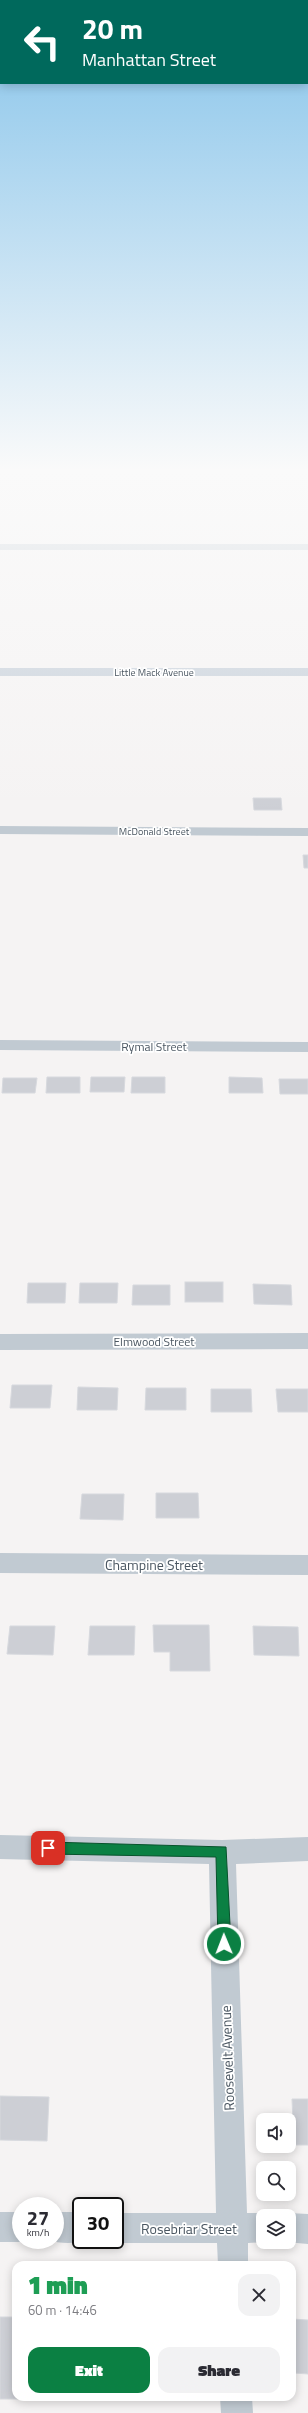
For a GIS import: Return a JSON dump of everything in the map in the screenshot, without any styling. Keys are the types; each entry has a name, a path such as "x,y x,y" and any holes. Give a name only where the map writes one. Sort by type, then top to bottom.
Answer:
{"main road":[{"name":"Little Mack Avenue","path":"0,672 308,672"}],"street":[{"name":"McDonald Street","path":"0,830 308,832"},
{"name":"Rymal Street","path":"0,1045 308,1047"},
{"name":"Elmwood Street","path":"0,1342 308,1340"},
{"name":"Champine Street","path":"0,1564 308,1565"},
{"path":"0,1847 222,1852 308,1849"},
{"name":"Roosevelt Avenue","path":"222,1852 233,2261"},
{"path":"0,2227 12,2227"},
{"name":"Rosebriar Street","path":"124,2228 256,2228"},
{"path":"296,2228 308,2228"},
{"path":"236,2401 237,2413"}],"building":[{"path":"253,798 281,798 282,810 254,810"},
{"path":"303,855 308,855 308,868 304,868"},
{"path":"47,1077 80,1077 80,1093 46,1093"},
{"path":"91,1077 125,1077 124,1092 90,1092"},
{"path":"132,1077 165,1077 165,1093 131,1093"},
{"path":"229,1077 262,1078 263,1093 229,1093"},
{"path":"3,1078 37,1078 35,1093 2,1093"},
{"path":"279,1079 308,1079 308,1094 280,1094"},
{"path":"185,1282 223,1282 223,1302 185,1302"},
{"path":"28,1283 66,1283 65,1303 27,1303"},
{"path":"80,1283 118,1283 117,1303 79,1303"},
{"path":"253,1284 291,1285 292,1305 254,1304"},
{"path":"133,1285 170,1285 170,1305 132,1305"},
{"path":"12,1385 52,1385 50,1408 10,1408"},
{"path":"78,1387 118,1388 117,1410 77,1410"},
{"path":"146,1388 186,1388 186,1410 145,1410"},
{"path":"211,1389 251,1389 252,1412 211,1412"},
{"path":"276,1389 308,1389 308,1412 278,1412"},
{"path":"156,1493 198,1493 199,1518 156,1518"},
{"path":"82,1494 124,1494 123,1520 80,1519"},
{"path":"153,1625 209,1625 210,1671 170,1671 170,1652 154,1652"},
{"path":"10,1626 55,1626 53,1655 7,1654"},
{"path":"90,1626 135,1626 134,1655 88,1655"},
{"path":"253,1626 298,1627 299,1656 254,1655"},
{"path":"0,2096 49,2097 47,2141 0,2140"},
{"path":"292,2099 308,2099 308,2145 296,2145 296,2113 293,2113"},
{"path":"0,2317 12,2317 12,2399 0,2399"},
{"path":"296,2319 308,2320 308,2374 296,2373"}],"route":[{"path":"48,1848 222,1852 224,1944"}]}
